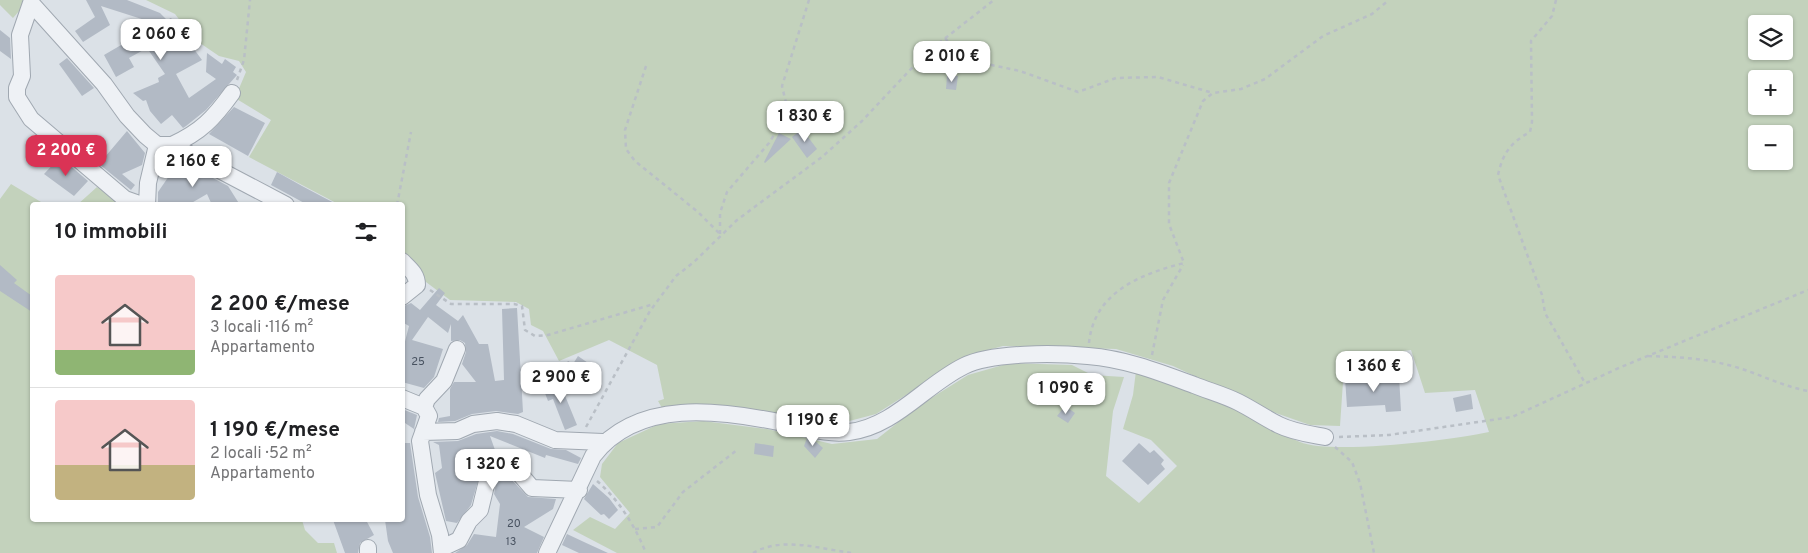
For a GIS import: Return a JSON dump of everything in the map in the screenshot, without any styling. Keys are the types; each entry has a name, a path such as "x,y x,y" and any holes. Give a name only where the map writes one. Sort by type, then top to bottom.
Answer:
{"street":[{"path":"30,1 104,84 127,116 164,145 280,202"},
{"path":"30,1 20,35 22,76 17,88 17,97 23,110 30,119 125,199 134,202"},
{"path":"147,202 148,183 164,145 200,130 219,111 232,92"},
{"path":"405,265 417,279 417,285 405,295"},
{"path":"424,408 427,399 444,381 457,349"},
{"path":"548,553 579,490 593,456 603,442 623,429 646,419 682,412 755,417 831,433 850,432 872,426 893,414 965,365 996,358 1088,356 1147,367 1238,402 1280,426 1325,437"},
{"path":"405,399 424,408 429,416 420,441 424,474 442,550 459,540 469,521 480,510 487,481"},
{"path":"423,432 457,431 473,424 497,421 516,424 555,440 603,442"},
{"path":"512,464 532,488 579,490"}],"path":[{"path":"232,92 244,60 250,0"},
{"path":"720,234 720,213 727,192 764,150 783,120 787,107 782,86 809,0"},
{"path":"578,442 655,303 676,276 694,262 720,234 822,157 868,114 925,54 962,27 994,0"},
{"path":"945,38 964,59 1020,72 1078,92 1116,78 1158,77 1213,93 1241,89 1265,80 1322,36 1372,14 1389,0"},
{"path":"1556,0 1552,16 1531,41 1532,122 1530,132 1515,140 1502,159 1498,175 1542,295 1545,312 1585,383"},
{"path":"646,66 625,130 626,149 635,161 698,212 720,234"},
{"path":"1184,264 1169,224 1169,183 1203,101 1213,93"},
{"path":"398,202 411,132"},
{"path":"1088,356 1094,321 1107,299 1130,282 1159,270 1184,264"},
{"path":"1147,367 1155,346 1164,300 1170,286 1184,264"},
{"path":"417,279 451,304 514,304 522,306 525,330 536,336 548,335 655,303"},
{"path":"1325,437 1389,435 1512,417 1647,356 1808,290"},
{"path":"1647,356 1691,357 1716,362 1733,366 1788,387 1808,391"},
{"path":"1325,437 1352,462 1360,484 1374,553"},
{"path":"635,529 657,527 683,492 737,450"},
{"path":"585,473 605,488 635,529 646,553"},
{"path":"753,553 762,548 788,544 852,553"}],"green space":[{"path":"0,0 25,0 26,3 13,18 0,5"},
{"path":"146,0 1808,0 1808,553 617,553 573,530 590,517 615,529 630,513 600,477 602,464 618,443 659,424 703,421 767,429 832,444 877,439 920,405 968,375 1010,363 1072,365 1092,375 1124,377 1113,411 1106,476 1139,503 1177,466 1151,440 1123,429 1133,395 1136,371 1194,390 1249,415 1280,433 1315,446 1364,447 1393,445 1449,439 1489,432 1475,390 1425,393 1411,350 1388,353 1344,367 1340,426 1310,425 1270,411 1173,366 1116,349 1003,346 969,355 876,414 838,424 788,417 662,408 658,401 664,399 657,365 609,340 559,361 543,331 531,325 529,309 516,302 450,300 422,279 405,257 405,202 334,202 249,157 271,120 235,98 246,72 239,61 219,56 194,39 175,14"},
{"path":"11,184 41,202 30,202 30,522 303,522 305,530 318,543 334,543 337,553 0,553 0,199"},
{"path":"97,187 120,202 80,202"}],"building":[{"path":"86,0 127,0 160,13 167,20 171,18 202,60 176,74 189,98 216,79 206,72 207,53 222,64 225,59 236,67 233,72 237,75 206,110 183,128 172,115 161,124 150,111 146,100 143,101 133,93 159,82 158,78 165,74 147,48 129,58 134,67 116,77 104,55 128,41 125,36 151,22 101,6 110,25 83,42 75,31 95,17"},
{"path":"0,30 10,38 11,59 0,51"},
{"path":"67,58 94,88 82,96 59,64"},
{"path":"947,76 958,76 956,90 946,89"},
{"path":"234,107 265,123 248,156 209,134"},
{"path":"802,129 817,149 807,158 792,137"},
{"path":"127,131 145,153 142,165 122,174 135,185 131,190 99,164"},
{"path":"779,133 791,139 765,163 764,162"},
{"path":"60,157 88,181 74,196 44,174"},
{"path":"179,160 228,186 238,202 211,202 207,194 193,202 158,202 158,192 169,176 165,173"},
{"path":"277,172 332,202 302,202 271,185"},
{"path":"0,265 17,280 14,283 30,295 30,311 0,291"},
{"path":"439,288 445,293 436,305 458,321 463,315 479,344 488,344 495,381 504,380 502,309 517,308 523,412 518,414 496,411 472,414 455,421 438,422 439,418 450,416 450,389 454,382 476,382 462,364 466,352 465,343 460,340 451,341 451,324 448,333 428,317 412,340 443,349 434,377 424,388 405,383 405,341 409,326 405,324 405,306 411,303 420,310"},
{"path":"578,356 591,365 588,369 597,376 590,386 580,380 578,383 561,371 568,361 573,364"},
{"path":"1399,376 1401,411 1386,412 1385,405 1347,407 1345,378 1366,377 1367,379"},
{"path":"559,381 577,425 565,430 553,399 548,401 543,388"},
{"path":"1471,394 1473,409 1456,412 1453,398"},
{"path":"1065,406 1075,413 1068,423 1057,416"},
{"path":"405,410 417,415 414,429 405,423"},
{"path":"497,431 513,434 551,449 566,450 581,458 578,464 546,455 545,458 490,436 504,475 506,474 528,497 556,499 553,509 524,527 544,537 537,553 455,553 467,545 474,534 496,537 500,504 494,494 497,479 490,471 480,474 471,505 457,523 446,521 435,473 442,468 439,445 433,442 458,441 476,434"},
{"path":"807,438 815,441 823,448 815,458 804,446"},
{"path":"405,443 410,443 418,497 430,537 432,553 393,553 388,541 385,522 405,522"},
{"path":"755,443 774,446 773,457 754,454"},
{"path":"1139,443 1150,453 1154,450 1164,460 1161,464 1165,469 1148,485 1122,461"},
{"path":"593,484 609,498 618,510 609,519 604,514 601,515 584,499"},
{"path":"334,522 367,522 374,535 360,543 358,553 345,553"},
{"path":"567,534 608,553 579,553 562,545"}]}
